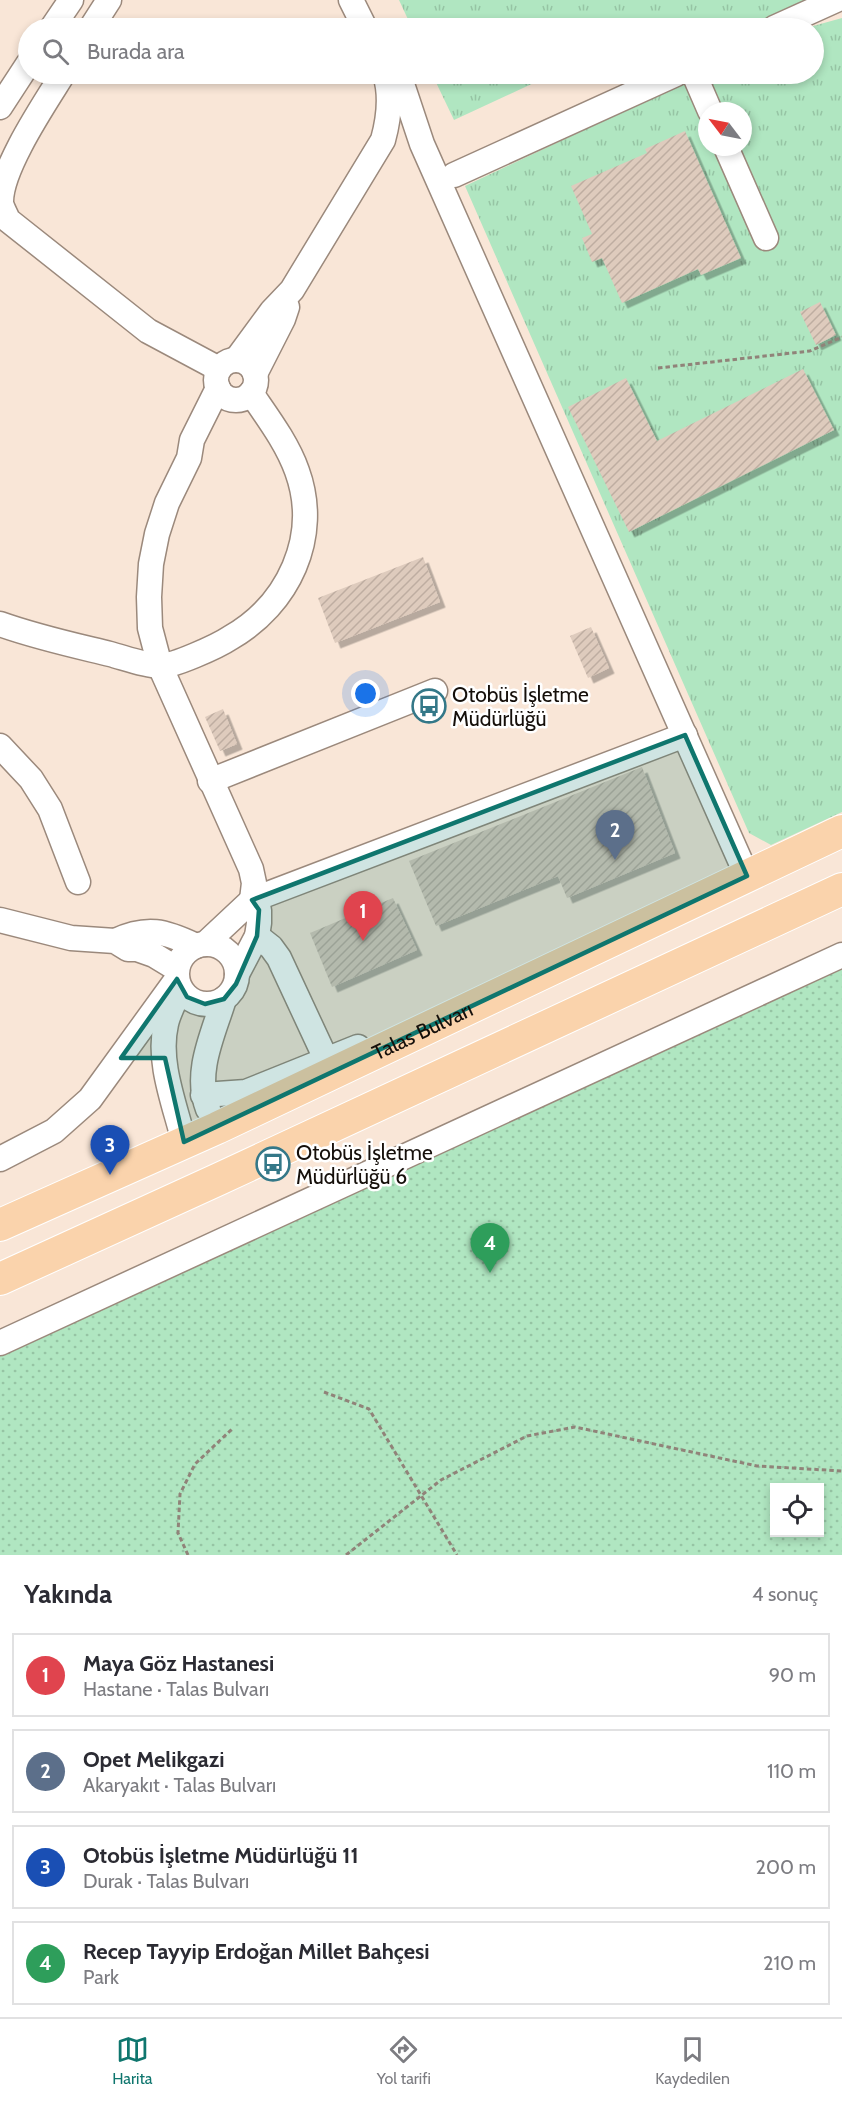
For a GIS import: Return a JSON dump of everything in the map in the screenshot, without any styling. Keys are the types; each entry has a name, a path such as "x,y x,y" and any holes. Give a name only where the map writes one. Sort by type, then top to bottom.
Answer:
{"main road":[{"name":"Talas Bulvarı","path":"0,1225 217,1128 842,831"},
{"path":"0,1279 229,1175 842,889"},
{"path":"0,1300 842,911"}],"street":[{"path":"59,18 71,0"},
{"path":"97,18 109,0"},
{"path":"351,0 360,18"},
{"path":"796,18 837,0"},
{"path":"0,107 18,79"},
{"path":"0,624 25,633 160,666 204,652 246,629 275,602 286,585 300,553 304,531 303,493 298,472 290,454 235,381 148,331 9,220 1,203 2,182 12,157 57,84"},
{"path":"237,974 257,936 259,910 252,900 254,883 251,869 160,666 150,628 151,564 157,534 167,503 189,458 203,445 235,381 283,319 292,290 359,182 382,140 389,103 386,84"},
{"path":"402,84 422,144 747,876"},
{"path":"454,175 654,84"},
{"path":"698,84 706,102"},
{"path":"730,156 766,238"},
{"path":"210,781 435,691"},
{"path":"184,1142 167,1075 164,1042 166,1023 181,959 187,952 201,945 252,900 685,735"},
{"path":"0,746 31,779 50,808 78,882"},
{"path":"0,920 71,938 115,941 128,949 137,949 154,955 178,979 195,1002 216,1003 224,999"},
{"path":"115,941 132,933 171,934 201,945 215,945 224,949 236,965 236,984 224,999 204,1062 202,1078 203,1095 217,1128"},
{"path":"257,936 271,947 279,958 326,1059"},
{"path":"0,1343 842,955"},
{"path":"0,1159 40,1139 73,1116 90,1099 178,979"},
{"path":"203,1095 246,1092 326,1059 476,1004"},
{"path":"120,1058 137,1056 165,1058"}],"path":[{"path":"658,368 810,351 842,336"},
{"path":"324,1392 369,1409 457,1555"},
{"path":"346,1555 441,1480 527,1436 575,1427 757,1466 842,1471"},
{"path":"188,1555 178,1533 180,1494 195,1464 232,1429"}],"highlighted area":[{"path":"685,735 747,876 184,1142 165,1058 121,1058 177,979 187,997 205,1004 224,999 236,984 257,936 259,910 252,900"}],"green space":[{"path":"399,0 820,0 780,18 407,18"},
{"path":"842,18 842,812 771,845 749,833 465,186 682,84 824,84 824,23"},
{"path":"437,84 531,84 454,120"},
{"path":"842,949 842,1555 0,1555 0,1337"}],"building":[{"path":"685,131 741,258 701,275 698,269 622,303 602,258 592,262 582,238 592,234 571,186 647,153 645,149"},
{"path":"820,302 836,335 816,345 800,312"},
{"path":"803,369 834,430 629,532 568,407 626,378 657,441"},
{"path":"423,557 440,602 335,643 318,598"},
{"path":"591,627 609,668 588,678 570,636"},
{"path":"223,709 237,744 220,751 205,717"},
{"path":"642,767 675,853 567,898 558,876 436,926 409,861"},
{"path":"393,898 417,950 332,987 310,933"}],"place":[{"name":"Otobüs İşletme Müdürlüğü","path":"429,706"},
{"name":"Opet Melikgazi","path":"615,860"},
{"name":"Maya Göz Hastanesi","path":"363,941"},
{"name":"Otobüs İşletme Müdürlüğü 6","path":"273,1164"},
{"name":"Otobüs İşletme Müdürlüğü 11","path":"110,1175"},
{"name":"Recep Tayyip Erdoğan Millet Bahçesi","path":"490,1273"}]}
